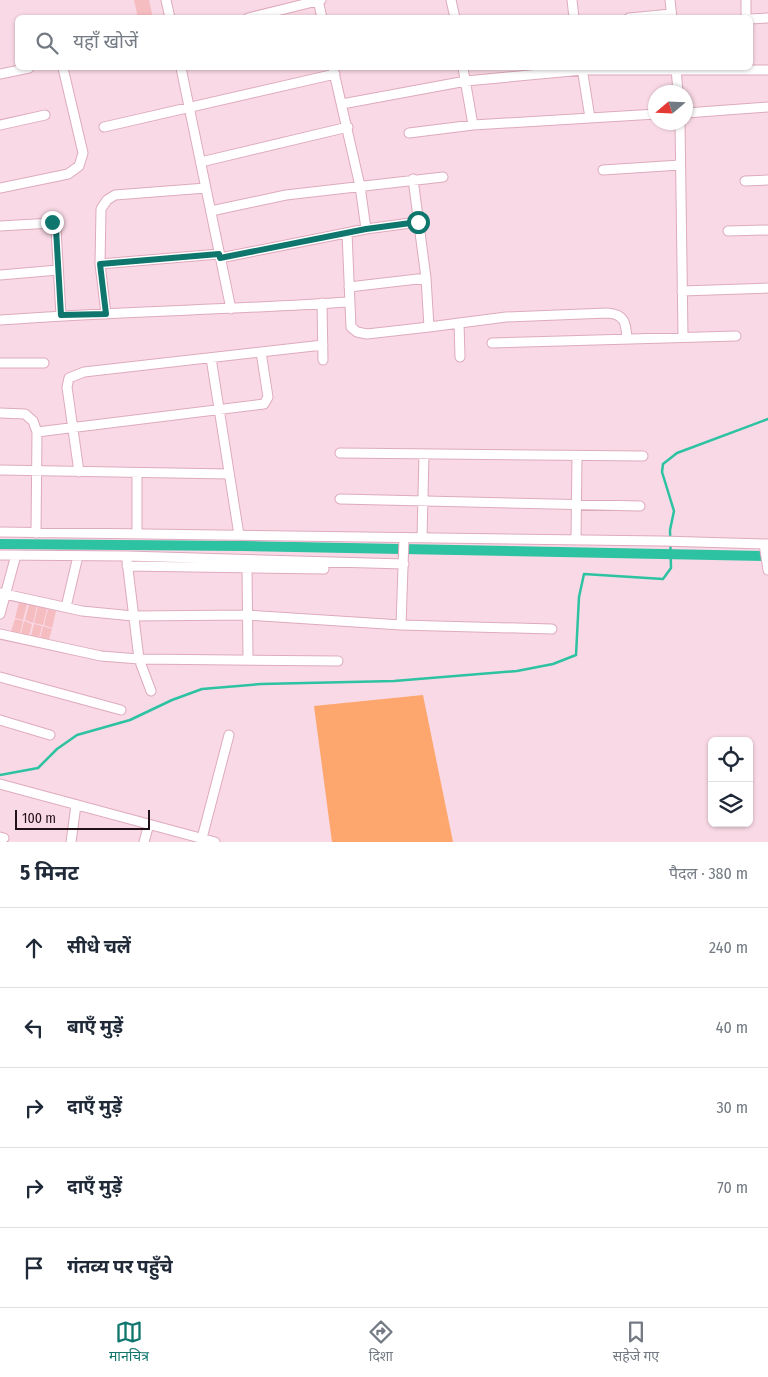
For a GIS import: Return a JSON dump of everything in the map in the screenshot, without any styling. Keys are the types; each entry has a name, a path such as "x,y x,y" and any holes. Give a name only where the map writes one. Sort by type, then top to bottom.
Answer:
{"street":[{"path":"166,0 169,15"},
{"path":"260,15 319,0 322,15"},
{"path":"452,0 454,15"},
{"path":"572,0 574,15"},
{"path":"670,0 671,15"},
{"path":"746,0 746,15"},
{"path":"753,19 768,18"},
{"path":"753,69 768,70"},
{"path":"0,74 19,70"},
{"path":"0,188 68,174 79,166 83,153 63,70"},
{"path":"181,70 231,309"},
{"path":"463,70 474,125"},
{"path":"342,104 466,81 573,70"},
{"path":"583,70 590,118"},
{"path":"676,70 677,85"},
{"path":"104,127 190,109 334,71 360,186 366,229"},
{"path":"693,112 768,107"},
{"path":"409,133 474,125 648,114"},
{"path":"0,125 45,115"},
{"path":"200,162 348,127"},
{"path":"680,130 682,338"},
{"path":"603,170 680,166"},
{"path":"211,211 286,195 443,177"},
{"path":"413,180 426,278 429,327"},
{"path":"746,182 768,180"},
{"path":"106,314 100,264 101,209 106,200 115,195 206,188"},
{"path":"0,226 52,222 56,229 61,315"},
{"path":"100,264 220,256 366,229 418,222"},
{"path":"728,231 768,230"},
{"path":"347,233 348,302 351,328 357,332 367,334 506,317 614,313 624,320 627,339"},
{"path":"0,275 58,270"},
{"path":"349,287 426,278"},
{"path":"682,291 768,288"},
{"path":"0,320 61,315 231,309 348,302"},
{"path":"322,304 323,360"},
{"path":"459,323 460,357"},
{"path":"492,342 736,336"},
{"path":"79,472 67,387 69,378 75,374 323,345"},
{"path":"37,432 264,404 268,397 262,352"},
{"path":"211,358 239,535"},
{"path":"0,363 44,364"},
{"path":"0,413 26,414 33,421 37,432 36,532"},
{"path":"340,453 643,456"},
{"path":"422,538 424,454"},
{"path":"576,540 577,456"},
{"path":"0,470 229,474"},
{"path":"137,473 137,534"},
{"path":"340,499 640,506"},
{"path":"0,532 239,535 404,541 422,538 662,540 766,546 767,567"},
{"path":"401,625 404,541"},
{"path":"0,555 404,561"},
{"path":"0,614 3,594 16,555"},
{"path":"66,607 78,556"},
{"path":"127,556 139,659 151,691"},
{"path":"128,566 324,569"},
{"path":"247,568 248,659"},
{"path":"3,594 66,607 134,616 248,615 401,625 552,629"},
{"path":"0,634 101,656 139,659 338,661"},
{"path":"0,677 121,710"},
{"path":"0,720 50,735"},
{"path":"202,838 229,736"},
{"path":"1,784 215,842"},
{"path":"70,842 76,804"},
{"path":"144,842 149,824"}],"shaded area":[{"path":"423,695 453,842 332,842 314,706"}],"building":[{"path":"134,0 149,0 152,15 137,15"},
{"path":"19,602 27,604 23,620 15,618"},
{"path":"29,604 37,606 33,623 25,620"},
{"path":"38,606 47,609 43,625 34,623"},
{"path":"48,609 56,611 52,628 44,625"},
{"path":"15,619 23,621 19,637 10,635"},
{"path":"24,621 32,624 28,640 20,638"},
{"path":"34,624 42,626 38,642 30,640"},
{"path":"43,626 52,629 47,645 39,643"}],"waterway":[{"path":"0,775 38,768 57,749 77,735 130,720 172,700 202,689 261,684 394,681 517,671 553,664 576,655 579,597 584,574 663,579 671,568 670,530 674,511 662,472 663,464 677,453 768,419"},
{"path":"0,544 243,546 768,556"}],"route":[{"path":"52,222 56,229 61,315 106,314 100,264 219,254 220,258 298,241 418,222"}]}
